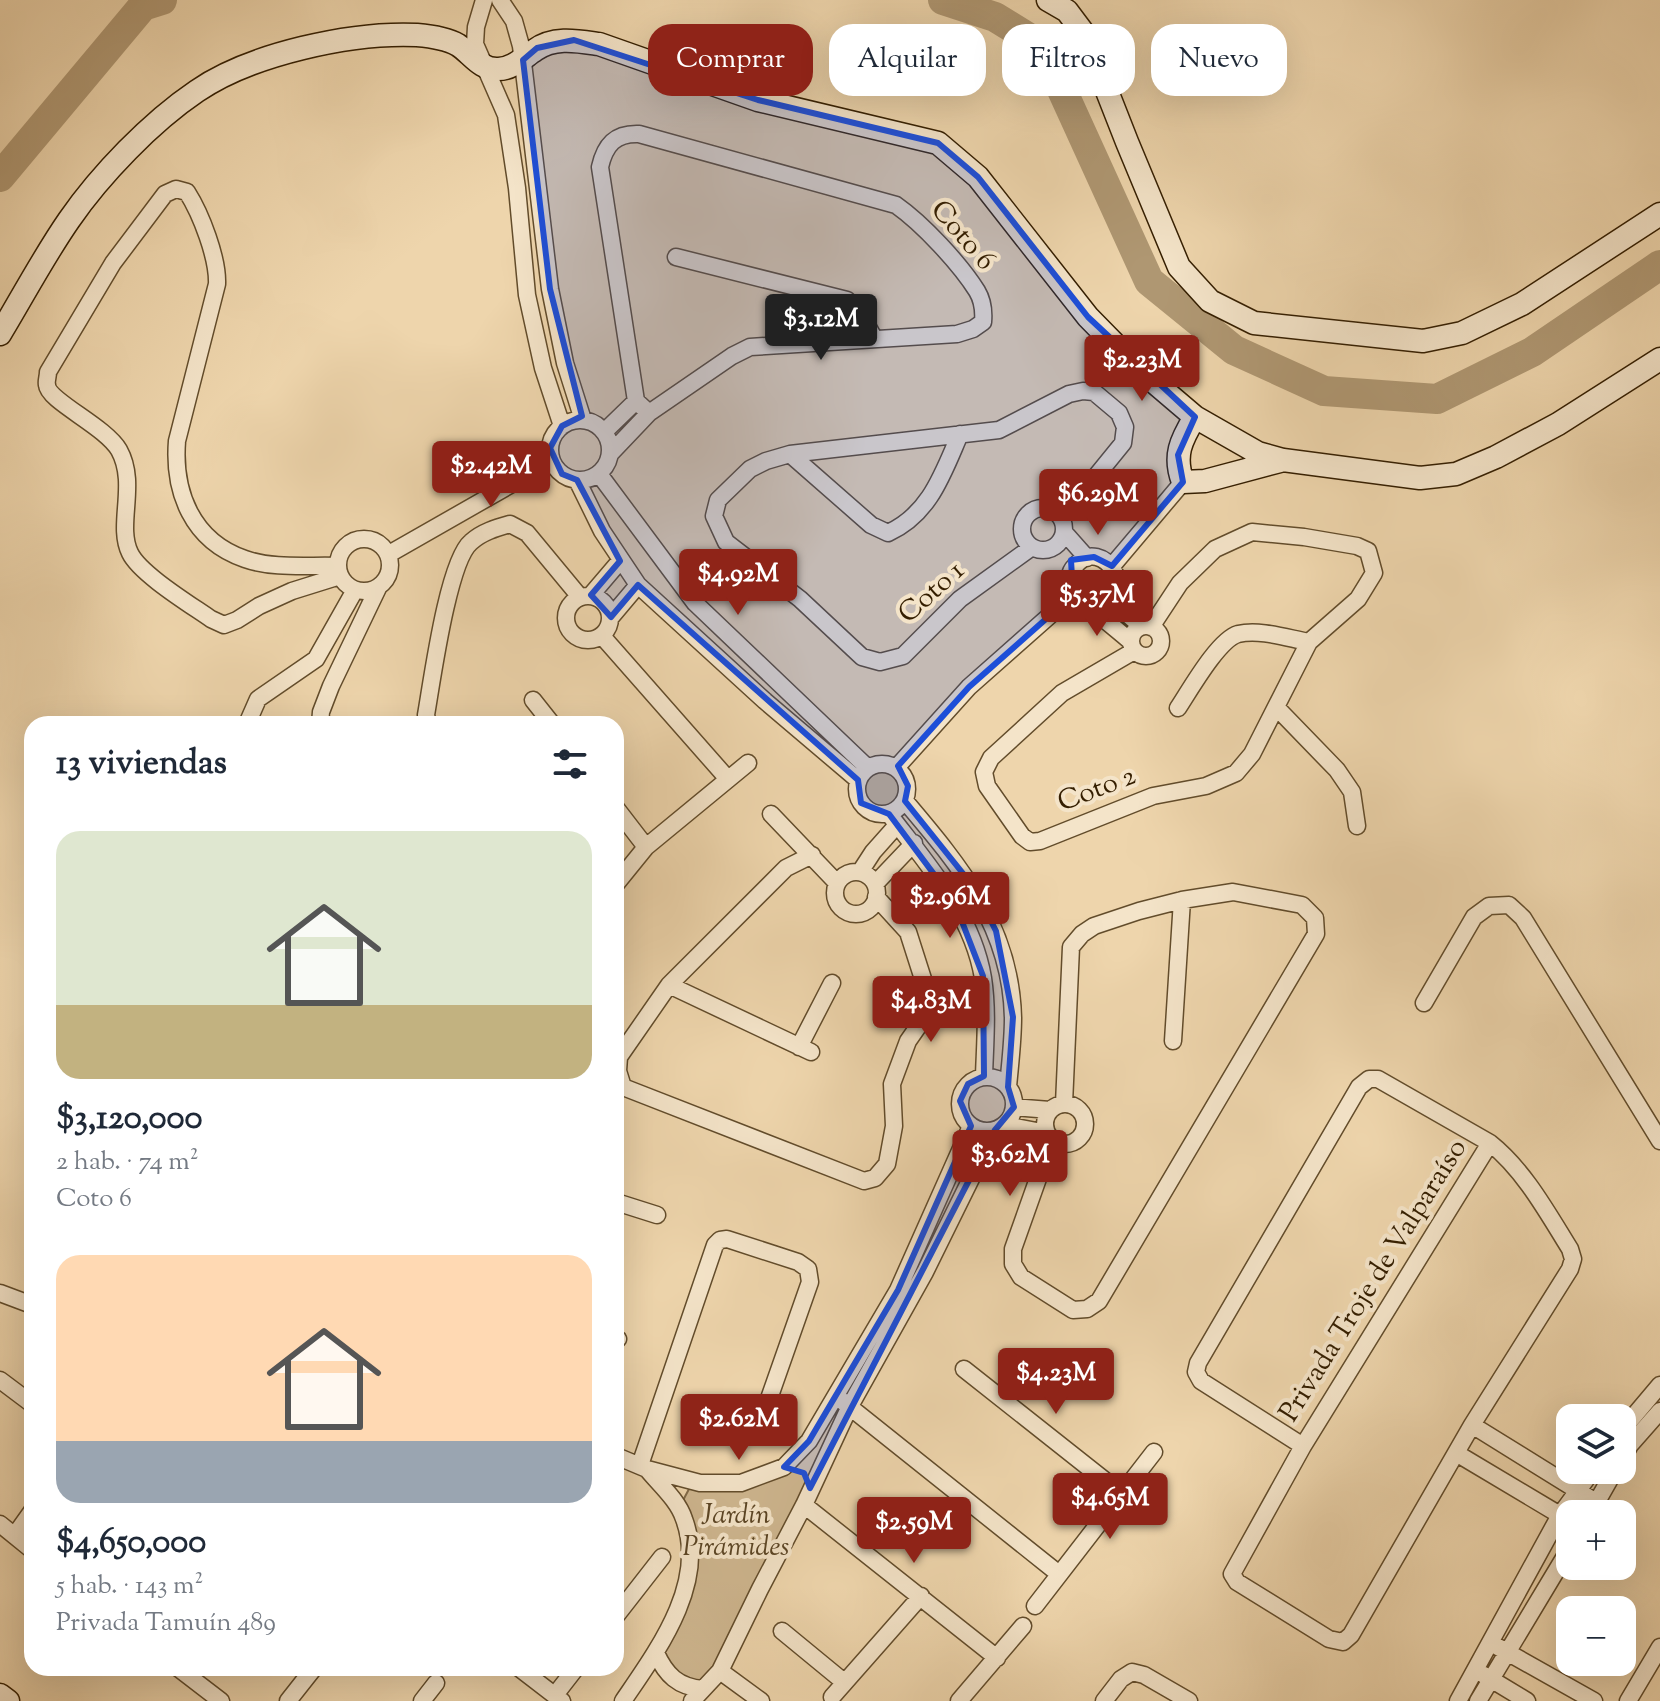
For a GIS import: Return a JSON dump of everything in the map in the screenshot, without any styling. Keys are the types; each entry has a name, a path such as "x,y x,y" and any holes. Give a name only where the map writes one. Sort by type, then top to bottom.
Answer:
{"street":[{"path":"484,0 476,27 475,44 506,115 517,188 527,295 543,368 562,426"},
{"path":"500,0 514,21 523,60 550,289 565,363 583,420"},
{"path":"1048,0 1067,11 1085,35 1179,267 1210,301 1254,323 1423,341 1462,333 1522,304 1660,214"},
{"path":"0,334 70,218 134,143 198,90 260,60 334,40 417,35 458,45 485,67 499,69 523,60 537,48 555,42 574,40 599,44 758,100 938,143 978,177 1088,317 1141,371 1195,417 1235,442 1283,460 1420,478 1456,474 1558,424 1660,359"},
{"name":"Coto 6","path":"627,133 896,205 918,220 978,293 984,309 983,322 957,334 750,347 642,407 600,167 604,150 615,138 627,133"},
{"path":"176,189 187,192 196,205 218,270 177,441 175,466 180,491 203,532 223,548 245,559 270,564 339,571 224,625 211,619 139,566 129,552 125,534 128,492 120,451 107,434 54,398 47,387 48,372 113,263 165,194 176,189"},
{"path":"676,257 847,300 860,313 874,338"},
{"path":"790,454 999,430 1069,394 1094,392 1119,413 1125,427 1123,443 1063,525 1062,539 1052,549 1032,547 1021,529 1030,511 1051,508 1063,525 1087,558"},
{"path":"604,432 642,407"},
{"path":"610,454 604,432 595,424 583,420 562,426 550,448 552,461 562,474 577,480 589,479 607,465 610,454 642,407"},
{"path":"1183,482 1178,455 1182,438 1195,417"},
{"path":"790,454 871,525 888,533 903,526 927,504 960,434"},
{"path":"1224,474 1235,442"},
{"name":"Coto 1","path":"790,454 750,469 718,500 714,516 726,542 800,599 862,657 880,662 903,656 960,599 1032,547"},
{"path":"1112,566 1183,482 1205,481 1283,460"},
{"path":"389,554 552,461"},
{"path":"599,474 695,603 863,774"},
{"path":"577,480 602,531 638,585 765,701 863,774"},
{"path":"426,716 441,625 454,575 468,543 488,530 510,524 527,533 585,596 604,604 611,617"},
{"path":"1132,646 1135,630 1146,626 1197,566 1215,549 1252,532 1304,537 1357,546 1368,551 1374,573 1358,599 1309,642 1276,707 1337,770 1352,792 1357,826"},
{"path":"321,716 331,686 378,588 390,574 389,554 382,545 363,538 345,547 339,556 339,571 355,590 366,592 378,588"},
{"path":"1052,549 1070,574"},
{"path":"1091,606 1101,605 1110,599 1117,584 1112,566 1101,558 1079,561 1070,574 1069,585 1073,595 1091,606 1132,646 1147,655 1159,647 1158,633 1110,599"},
{"path":"620,561 585,596 571,603 567,624 572,633 581,639 592,640 602,636 609,627 611,617 638,585"},
{"path":"251,716 258,699 316,659 355,590"},
{"path":"896,768 969,687 1073,595"},
{"path":"1178,708 1221,646 1236,635 1258,633 1309,642"},
{"path":"602,636 727,778"},
{"name":"Coto 2","path":"1132,646 1062,693 991,758 984,772 987,786 1022,836 1030,842 1040,841 1153,796 1206,786 1236,773 1252,754 1276,707"},
{"path":"305,669 331,686"},
{"path":"533,700 546,716"},
{"path":"624,874 646,847 748,763"},
{"path":"860,872 893,819 899,809 905,801 908,786 902,773 882,763 863,774 856,788 861,803 873,813 893,819 914,843 954,901 973,942 983,976 986,1017 984,1076"},
{"path":"905,801 973,886 996,931 1007,972 1013,1017 1008,1087"},
{"path":"771,814 837,883"},
{"path":"624,818 646,847"},
{"path":"624,1087 864,1181 875,1178 887,1164 894,1126 892,1084 908,1041 924,1018 923,979 908,932 876,890 869,876 860,872 846,873 837,883 835,897 843,909 863,912 874,903 876,890 914,843"},
{"path":"624,1050 669,985 786,868 812,855"},
{"path":"1233,892 1302,905 1315,918 1316,934 1099,1301 1087,1309 1073,1310 1021,1277 1013,1264 1013,1249 1050,1136 1046,1117 1057,1107 1071,947 1094,926 1182,900 1233,892"},
{"path":"1173,1041 1182,900"},
{"path":"1424,1003 1474,917 1489,906 1509,905 1523,918 1660,1141"},
{"path":"669,985 805,1049 832,983"},
{"path":"784,1467 843,1401 925,1272 999,1128 1014,1107 1013,1096 998,1078 984,1076 968,1084 960,1101 964,1119 971,1126 986,1131 999,1128 1050,1136 1065,1144 1083,1134 1085,1120 1082,1113 1071,1105 1014,1107"},
{"name":"Privada Troje de Valparaíso","path":"1303,1446 1201,1381 1196,1372 1198,1363 1359,1087 1369,1079 1378,1079 1490,1143 1506,1155 1536,1195 1570,1249 1573,1259 1570,1269 1472,1425 1351,1635 1343,1642 1329,1639 1237,1582 1232,1574 1303,1446 1490,1143"},
{"path":"656,1653 670,1677 698,1695 720,1671 804,1505 843,1401 911,1264 971,1126"},
{"path":"624,1205 657,1215"},
{"path":"644,1467 715,1245 720,1240 727,1239 808,1269 810,1282 758,1430"},
{"path":"0,1293 24,1302"},
{"path":"964,1369 1122,1494"},
{"path":"0,1380 24,1398"},
{"path":"1636,1413 1660,1385"},
{"path":"843,1401 1059,1574"},
{"path":"1636,1438 1660,1411"},
{"path":"1472,1425 1578,1490 1586,1500"},
{"path":"1035,1606 1154,1452"},
{"path":"1456,1453 1556,1513"},
{"path":"624,1459 700,1483 741,1483 792,1467 804,1473 810,1488"},
{"path":"623,1701 656,1653 679,1607 691,1561 685,1520 679,1508 644,1467"},
{"path":"679,1508 689,1489 700,1483"},
{"path":"1573,1500 1582,1484"},
{"path":"804,1505 997,1658"},
{"path":"15,1535 24,1522"},
{"path":"0,1524 24,1543"},
{"path":"1478,1701 1491,1643 1556,1533"},
{"path":"624,1606 662,1557"},
{"path":"1458,1701 1506,1652 1556,1571"},
{"path":"832,1697 921,1596"},
{"path":"959,1701 1023,1626"},
{"path":"782,1631 844,1682"},
{"path":"1491,1643 1594,1701"},
{"path":"1628,1701 1660,1647"},
{"path":"720,1671 761,1701"},
{"path":"1104,1701 1121,1679 1132,1672 1144,1675 1189,1701"},
{"path":"1484,1674 1527,1701"},
{"path":"188,1676 221,1701"},
{"path":"288,1701 308,1676"},
{"path":"529,1676 558,1698 571,1676"},
{"path":"422,1701 436,1683"},
{"path":"0,1695 8,1701"}],"highlighted area":[{"path":"574,40 758,100 938,143 978,177 1088,317 1195,417 1178,455 1183,482 1112,566 1094,557 1071,560 1073,595 969,687 898,766 908,786 905,801 973,886 996,931 1013,1017 1008,1087 1014,1107 995,1130 810,1488 804,1473 784,1467 809,1441 898,1290 971,1126 960,1101 968,1084 984,1076 983,976 954,901 889,814 861,803 858,780 638,585 611,617 591,595 620,561 577,480 562,474 550,448 562,426 582,416 550,289 523,60 537,48"}],"green space":[{"path":"882,764 900,771 907,789 900,807 882,814 864,807 857,789 864,771"},
{"name":"Jardín Pirámides","path":"792,1467 804,1473 810,1488 720,1671 688,1688 656,1653 691,1561 679,1508 689,1489 700,1483"}],"waterway":[{"path":"0,177 143,6 162,0"},
{"path":"943,0 995,17 1042,46 1149,281 1234,350 1324,391 1437,399 1532,352 1660,265"}]}
